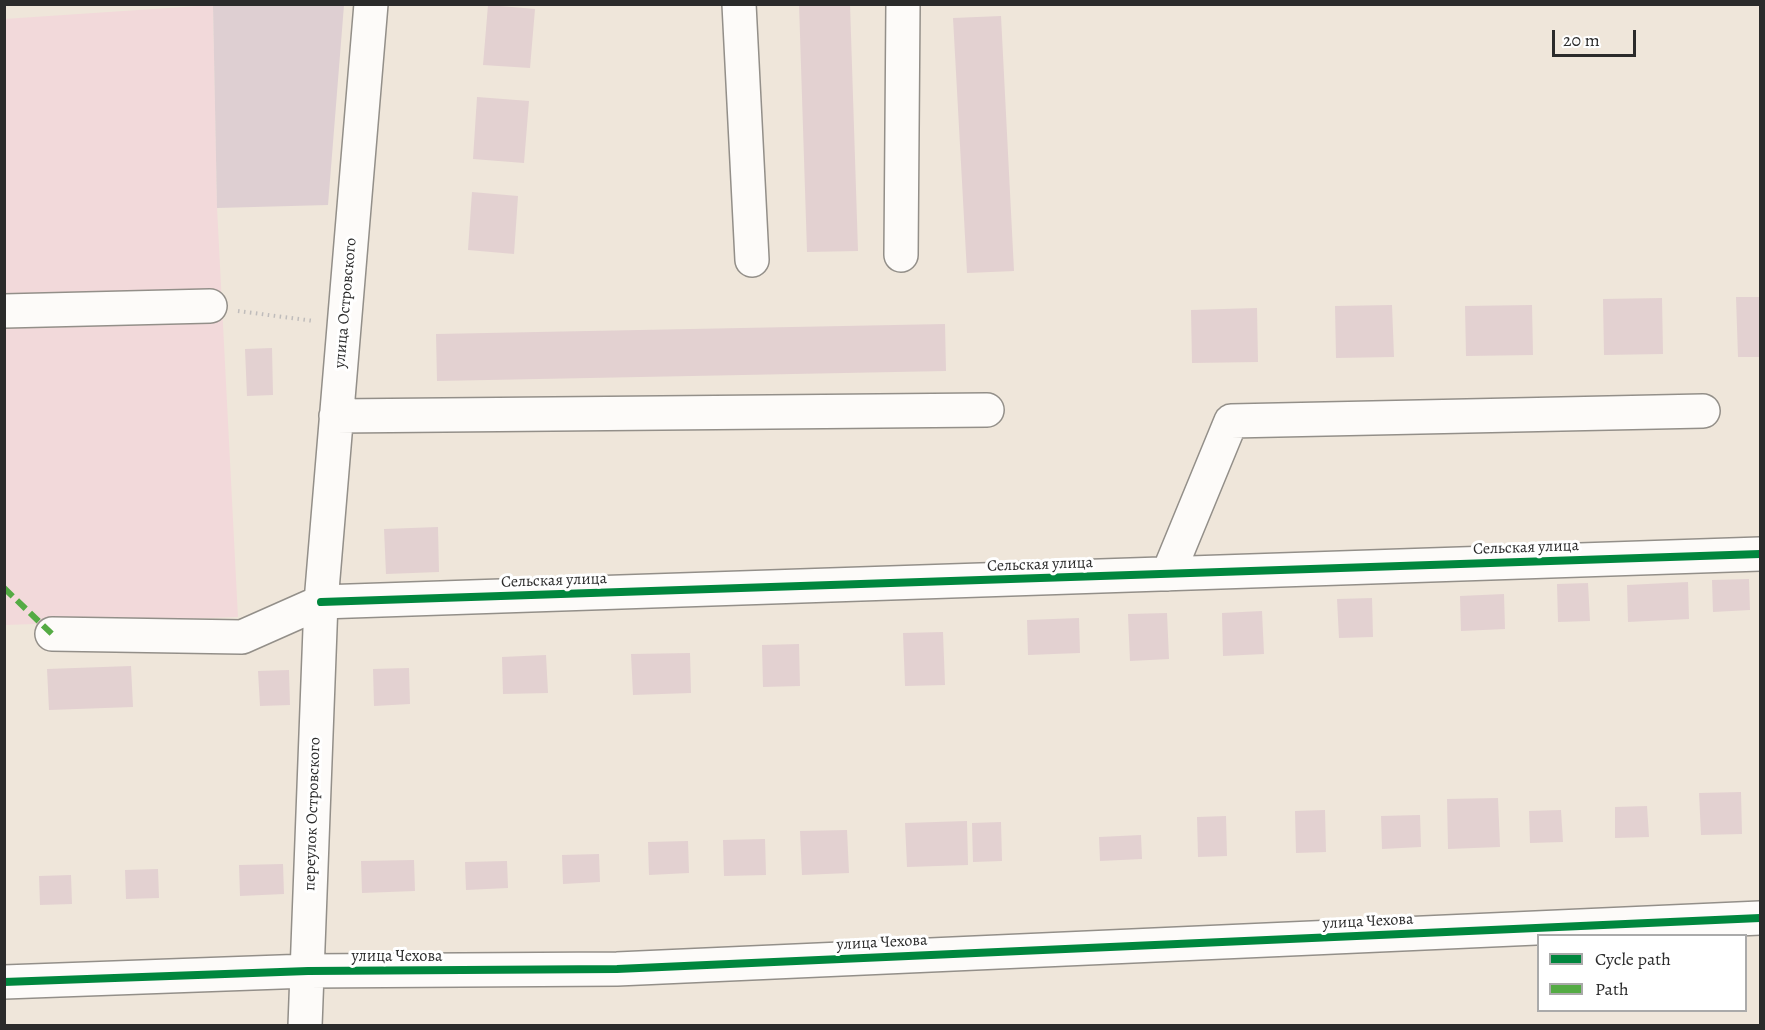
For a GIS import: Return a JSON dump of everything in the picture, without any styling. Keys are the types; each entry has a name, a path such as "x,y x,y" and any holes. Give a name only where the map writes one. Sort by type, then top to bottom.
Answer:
{"street":[{"name":"улица Островского","path":"321,602 371,4"},
{"path":"739,4 752,260"},
{"path":"901,255 903,4"},
{"path":"4,311 210,306"},
{"path":"336,416 987,410"},
{"path":"1168,574 1231,421 1703,411"},
{"name":"Сельская улица","path":"321,602 1761,554"},
{"path":"52,634 242,637 321,602"},
{"name":"переулок Островского","path":"305,1026 321,602"},
{"name":"улица Чехова","path":"4,982 308,970 617,969 1761,918"}],"path":[{"path":"210,306 344,327"}],"shaded area":[{"path":"213,5 217,208 238,617 5,625 4,19"},
{"path":"213,5 344,5 328,205 217,208"}],"building":[{"path":"799,4 850,4 858,251 807,252"},
{"path":"488,5 535,9 530,68 483,65"},
{"path":"1001,16 1014,271 967,273 953,18"},
{"path":"477,97 529,101 524,163 473,159"},
{"path":"472,192 518,196 514,254 468,250"},
{"path":"1736,297 1760,297 1760,357 1738,357"},
{"path":"1662,298 1663,354 1604,355 1603,299"},
{"path":"1392,305 1394,357 1336,358 1335,306"},
{"path":"1532,305 1533,355 1466,356 1465,306"},
{"path":"1257,308 1258,362 1192,363 1191,310"},
{"path":"945,324 946,371 437,381 436,334"},
{"path":"272,348 273,395 247,396 245,349"},
{"path":"438,527 439,572 386,574 384,529"},
{"path":"1749,579 1750,610 1713,612 1712,580"},
{"path":"1688,582 1689,619 1628,622 1627,585"},
{"path":"1588,583 1590,621 1558,622 1557,584"},
{"path":"1504,594 1505,629 1461,631 1460,596"},
{"path":"1372,598 1373,637 1339,638 1337,599"},
{"path":"1262,611 1264,654 1223,656 1222,613"},
{"path":"1167,613 1169,659 1130,661 1128,614"},
{"path":"1079,618 1080,653 1028,655 1027,620"},
{"path":"943,632 945,685 905,686 903,633"},
{"path":"799,644 800,686 763,687 762,645"},
{"path":"690,653 691,693 633,695 631,654"},
{"path":"546,655 548,693 503,694 502,657"},
{"path":"131,666 133,707 49,710 47,669"},
{"path":"409,668 410,704 374,706 373,669"},
{"path":"289,670 290,705 260,706 258,671"},
{"path":"1741,792 1742,834 1701,835 1699,793"},
{"path":"1498,798 1500,847 1448,849 1447,799"},
{"path":"1647,806 1649,837 1615,838 1615,807"},
{"path":"1325,810 1326,852 1296,853 1295,811"},
{"path":"1561,810 1563,842 1530,843 1529,811"},
{"path":"1420,815 1421,847 1382,849 1381,816"},
{"path":"1226,816 1227,856 1198,857 1197,817"},
{"path":"967,821 968,865 907,867 905,823"},
{"path":"1001,822 1002,861 973,862 972,823"},
{"path":"847,830 849,873 802,875 800,831"},
{"path":"1141,835 1142,859 1100,861 1099,837"},
{"path":"765,839 766,875 724,876 723,840"},
{"path":"688,841 689,873 649,875 648,842"},
{"path":"599,854 600,882 563,884 562,855"},
{"path":"414,860 415,891 362,893 361,861"},
{"path":"507,861 508,888 466,890 465,862"},
{"path":"283,864 284,894 240,896 239,865"},
{"path":"158,869 159,898 126,899 125,870"},
{"path":"71,875 72,904 40,905 39,876"}],"marked path":[{"path":"4,588 52,634"}],"cycle path":[{"path":"321,602 1760,554"},
{"path":"4,982 308,971 617,969 1760,918"}]}
